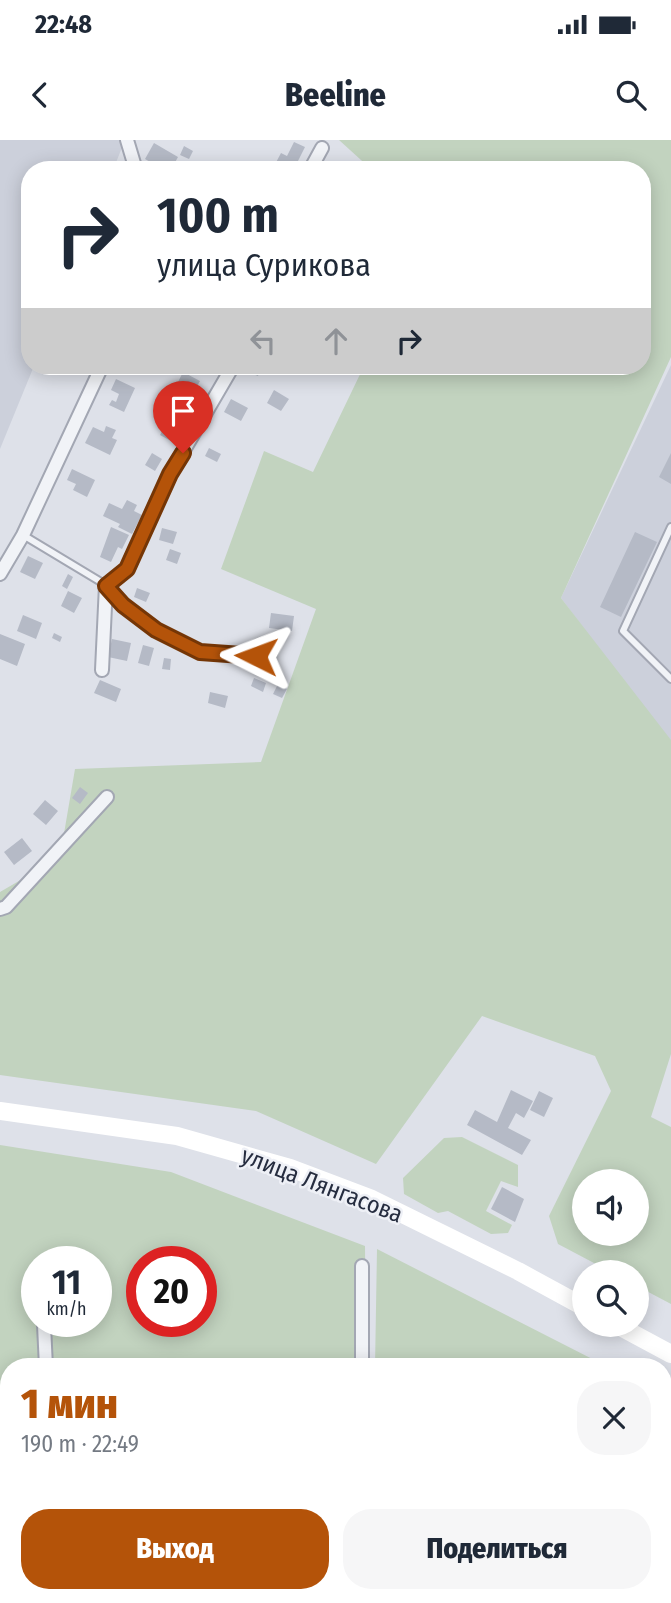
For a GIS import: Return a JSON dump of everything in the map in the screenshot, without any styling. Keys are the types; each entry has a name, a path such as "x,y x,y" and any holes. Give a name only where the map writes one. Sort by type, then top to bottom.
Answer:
{"main road":[{"name":"улица Лянгасова","path":"0,1111 177,1136 290,1168 372,1199 518,1270 572,1300"},
{"path":"639,1337 671,1354"}],"street":[{"path":"127,140 133,161"},
{"path":"315,161 322,148"},
{"path":"0,574 23,535 98,375"},
{"path":"102,670 106,586 127,569 170,474 228,375"},
{"path":"0,909 6,907 107,797"},
{"path":"362,1266 362,1358"},
{"path":"45,1337 46,1358"}],"lane":[{"path":"671,527 623,631 671,679"},
{"path":"23,535 106,586 123,605 156,630 200,652 256,656"}],"shaded area":[{"path":"0,140 125,140 117,161 21,161 21,375 30,375 0,449"},
{"path":"671,365 671,745 561,598"}],"green space":[{"path":"339,140 671,140 671,357 561,598 671,740 671,1054 651,1117 671,1127 671,1304 649,1292 649,1260 588,1260 558,1244 549,1216 572,1170 572,1246 649,1246 649,1169 572,1169 611,1091 595,1056 482,1016 376,1164 256,1111 0,1075 0,892 60,857 75,769 261,762 316,609 221,569 264,451 313,472 360,375 651,375 651,161 362,161"},
{"path":"462,1137 518,1165 518,1187 501,1181 486,1211 512,1225 508,1233 491,1234 448,1211 438,1213 404,1194 403,1178 444,1138"},
{"path":"0,1145 171,1172 365,1246 366,1358 0,1358"},
{"path":"377,1249 590,1358 375,1358"}],"building":[{"path":"294,142 305,147 298,161 277,161 281,153 287,156"},
{"path":"154,143 178,157 176,161 145,159"},
{"path":"184,146 193,151 189,159 180,155"},
{"path":"182,375 189,375 200,381 187,405 177,399 182,390 176,386"},
{"path":"116,379 135,388 124,412 109,405 112,400 116,402 119,394 111,390"},
{"path":"274,390 289,399 281,411 267,403"},
{"path":"231,399 248,408 241,421 224,412"},
{"path":"168,421 179,428 171,441 160,435"},
{"path":"106,426 116,430 112,438 117,440 110,455 85,443 93,427 104,432"},
{"path":"209,448 221,454 217,462 205,456"},
{"path":"152,453 162,459 155,471 145,465"},
{"path":"671,453 671,484 659,477"},
{"path":"72,469 95,480 87,497 73,490 76,484 67,480"},
{"path":"127,500 137,505 134,511 142,515 132,534 118,527 120,524 103,516 109,503 122,509"},
{"path":"111,527 129,535 122,549 118,547 111,562 100,557"},
{"path":"162,528 177,532 173,544 159,540"},
{"path":"635,532 657,542 621,617 600,607"},
{"path":"170,549 181,553 177,564 166,560"},
{"path":"28,556 43,563 35,579 20,572"},
{"path":"68,574 73,577 67,589 62,586"},
{"path":"137,588 150,593 146,602 134,597"},
{"path":"68,591 82,598 74,613 61,606"},
{"path":"271,613 294,616 292,631 269,628"},
{"path":"23,615 42,623 36,639 17,631"},
{"path":"54,633 62,637 60,642 52,638"},
{"path":"0,634 25,644 17,666 0,659"},
{"path":"112,639 131,643 127,661 108,657"},
{"path":"143,645 154,648 149,666 138,663"},
{"path":"164,658 171,659 170,670 162,669"},
{"path":"254,678 266,683 263,692 251,686"},
{"path":"100,680 121,689 116,702 94,693"},
{"path":"278,684 287,689 282,698 273,694"},
{"path":"210,692 228,696 225,708 208,703"},
{"path":"80,787 88,793 80,804 72,798"},
{"path":"45,800 58,811 46,825 33,814"},
{"path":"22,838 32,851 14,865 4,852"},
{"path":"511,1090 533,1101 524,1118 516,1113 508,1128 531,1140 522,1155 467,1125 475,1110 497,1122"},
{"path":"539,1091 553,1098 544,1117 530,1110"},
{"path":"502,1187 524,1199 515,1222 491,1209"}],"route":[{"path":"183,453 170,474 127,569 106,586 123,605 156,630 200,652 256,656"}]}
